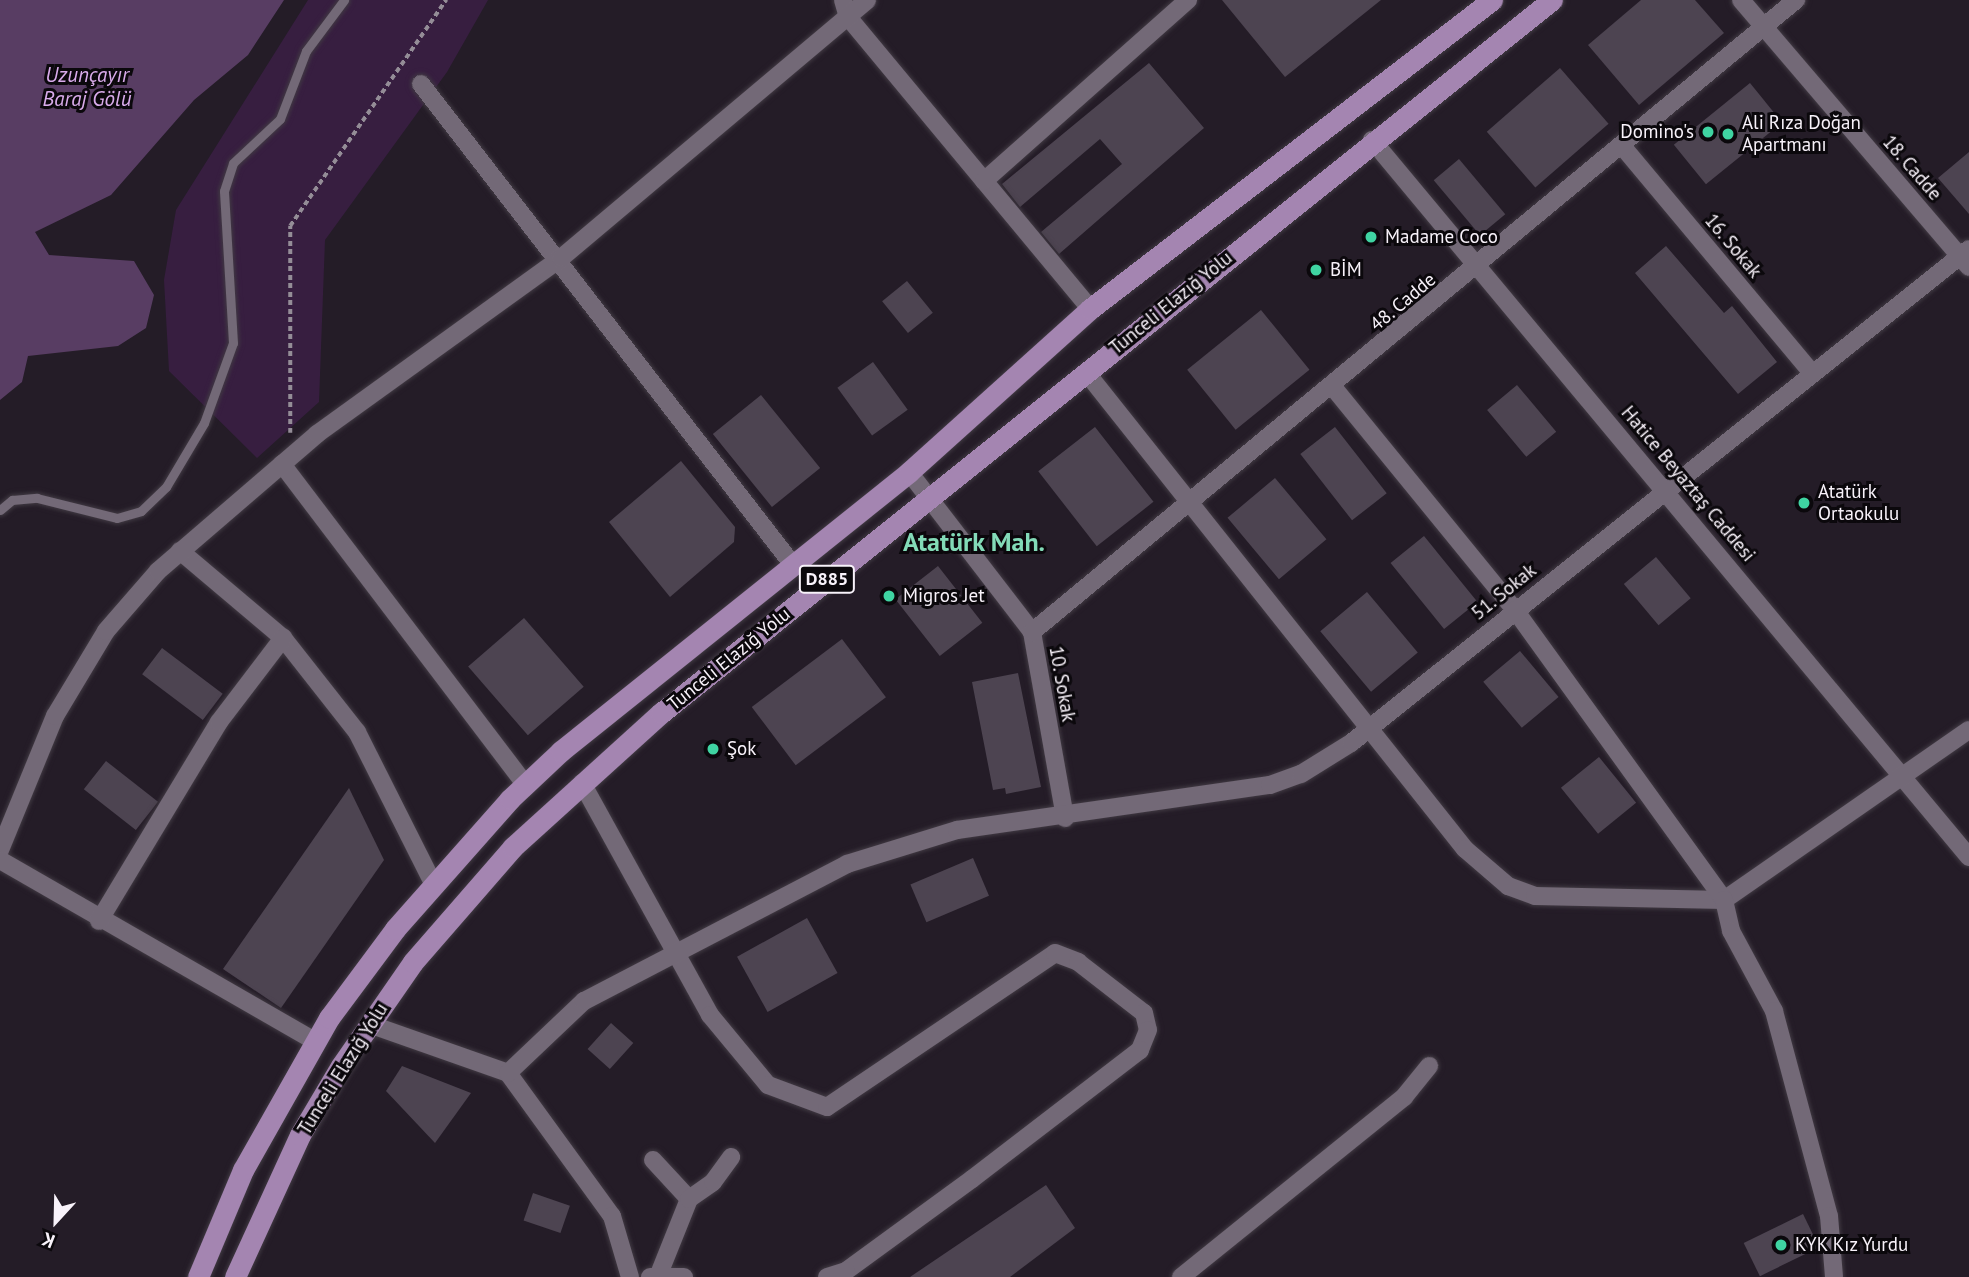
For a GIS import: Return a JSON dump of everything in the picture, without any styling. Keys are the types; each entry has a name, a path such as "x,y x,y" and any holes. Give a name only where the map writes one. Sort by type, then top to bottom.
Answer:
{"main road":[{"name":"Tunceli Elazığ Yolu","path":"198,1277 243,1170 315,1041 358,976 434,885 526,785 908,472 1090,309 1492,0"},
{"name":"Tunceli Elazığ Yolu","path":"235,1277 300,1135 369,1024 466,897 582,783 929,496 1372,140 1552,0"}],"street":[{"path":"0,850 55,716 99,642 180,551 286,460 561,258 846,8 867,0"},
{"path":"984,181 1188,0"},
{"name":"18. Cadde","path":"1741,0 1966,257"},
{"name":"48. Cadde","path":"1032,632 1334,387 1796,0"},
{"path":"846,8 1090,309"},
{"path":"421,84 561,258 793,565"},
{"name":"Hatice Beyaztaş Caddesi","path":"1372,140 1969,857"},
{"name":"16. Sokak","path":"1623,147 1811,372"},
{"name":"51. Sokak","path":"508,1073 584,1001 675,950 847,864 957,830 1065,818 1270,785 1301,774 1368,727 1811,372 1966,257"},
{"path":"1086,372 1465,849 1508,886 1535,896 1724,901 1901,774 1969,730"},
{"path":"1334,387 1516,610 1724,901 1731,931 1774,1011 1829,1216 1834,1277"},
{"path":"286,460 526,785"},
{"name":"10. Sokak","path":"908,472 1032,632 1065,818"},
{"path":"180,551 283,638 357,732 434,885"},
{"path":"99,921 219,722 283,638"},
{"path":"582,783 710,1015 768,1085 827,1107 1055,953 1078,962 1144,1013 1148,1030 1140,1050 848,1274 827,1277"},
{"path":"0,860 99,921 315,1041"},
{"path":"369,1024 508,1073 612,1216 631,1277"},
{"path":"1181,1277 1404,1097 1429,1066"},
{"path":"684,1277 654,1276 689,1199 713,1182 731,1157"},
{"path":"653,1160 689,1199"}],"lane":[{"path":"0,510 12,500 37,498 117,518 141,511 166,486 204,423 233,343 224,191 233,163 280,119 306,51 344,0"}],"path":[{"path":"286,460 290,226 446,0"}],"shaded area":[{"path":"308,0 488,0 447,72 325,240 319,402 257,458 169,371 164,280 176,210"}],"water":[{"name":"Uzunçayır Baraj Gölü","path":"0,0 284,0 248,55 194,100 111,195 35,232 49,255 134,261 154,295 146,328 118,346 28,356 22,382 0,400"}],"building":[{"path":"1222,0 1381,0 1285,77"},
{"path":"1641,0 1695,0 1724,33 1639,105 1588,45"},
{"path":"1149,63 1204,128 1059,254 1041,232 1122,164 1100,139 1020,207 1002,184"},
{"path":"1560,68 1609,124 1535,187 1487,132"},
{"name":"Ali Rıza Doğan Apartmanı","path":"1750,83 1782,123 1706,184 1674,145"},
{"path":"1969,152 1969,214 1938,178"},
{"path":"1459,159 1505,214 1480,235 1434,180"},
{"path":"1666,246 1724,313 1732,306 1777,362 1738,394 1635,273"},
{"path":"907,281 933,313 908,333 882,301"},
{"path":"1261,310 1309,370 1236,430 1187,370"},
{"path":"873,362 908,410 872,436 837,388"},
{"path":"1517,385 1556,432 1526,457 1487,410"},
{"path":"761,395 820,468 772,507 713,434"},
{"path":"1095,427 1153,502 1097,546 1038,471"},
{"path":"1335,427 1387,493 1352,520 1300,454"},
{"path":"681,461 735,527 734,542 670,597 609,522"},
{"path":"1275,478 1326,539 1279,579 1228,518"},
{"path":"1424,536 1477,602 1444,629 1391,563"},
{"path":"1656,557 1691,598 1659,625 1624,584"},
{"path":"938,566 982,623 940,656 895,599"},
{"path":"1367,592 1418,653 1371,692 1320,631"},
{"path":"524,618 584,687 528,735 468,667"},
{"path":"842,639 886,697 796,765 752,707"},
{"path":"162,648 223,694 203,720 142,674"},
{"path":"1520,651 1559,697 1522,728 1483,682"},
{"path":"1018,673 1041,787 1006,794 1005,788 993,790 972,682"},
{"path":"1599,757 1636,803 1598,834 1561,788"},
{"path":"106,761 158,802 136,830 84,789"},
{"path":"349,788 384,860 281,1008 223,969"},
{"path":"973,858 989,896 926,922 910,885"},
{"path":"807,918 838,973 768,1012 737,957"},
{"path":"611,1023 633,1043 610,1069 588,1049"},
{"path":"402,1066 471,1093 435,1143 386,1091"},
{"path":"1046,1185 1075,1228 1010,1277 910,1277"},
{"path":"533,1193 570,1206 560,1233 524,1220"},
{"name":"KYK Kız Yurdu","path":"1803,1214 1819,1247 1760,1276 1744,1243"}],"place":[{"name":"Domino's","path":"1708,132"},
{"name":"Ali Rıza Doğan Apartmanı","path":"1728,134"},
{"name":"Madame Coco","path":"1371,237"},
{"name":"BİM","path":"1316,270"},
{"name":"Atatürk Ortaokulu","path":"1804,503"},
{"name":"Migros Jet","path":"889,596"},
{"name":"Şok","path":"713,749"},
{"name":"KYK Kız Yurdu","path":"1781,1245"}],"district":[{"name":"Atatürk Mah.","path":"974,542"}]}
